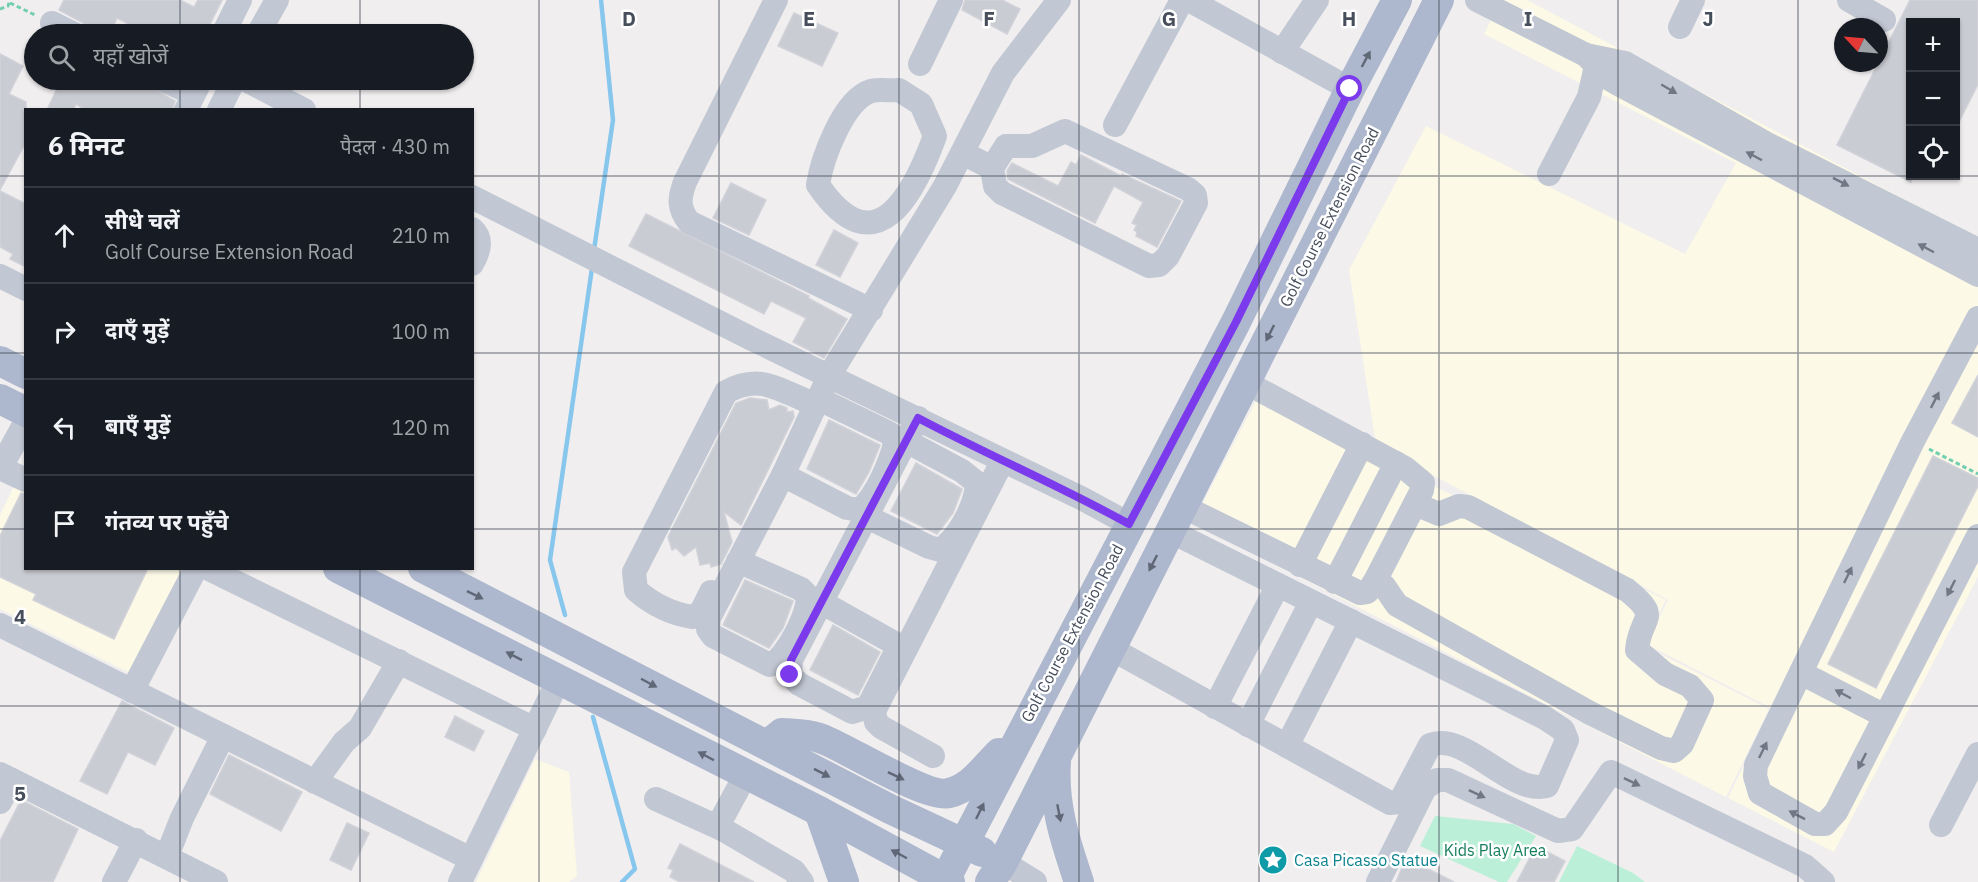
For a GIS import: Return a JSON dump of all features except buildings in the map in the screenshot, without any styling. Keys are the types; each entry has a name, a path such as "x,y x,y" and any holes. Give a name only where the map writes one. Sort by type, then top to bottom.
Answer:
{"main road":[{"name":"Golf Course Extension Road","path":"946,881 1129,524 1236,322 1350,89 1397,0"},
{"name":"Golf Course Extension Road","path":"996,872 1439,0"},
{"path":"0,361 24,373"},
{"path":"0,399 24,411"},
{"path":"342,570 745,776 819,811 946,881"},
{"path":"427,570 890,809 965,843 996,872"},
{"path":"767,745 782,733 805,734 826,740 922,788 941,794 949,794 968,784 1003,749 1014,746"},
{"path":"1056,755 1054,791 1063,833 1079,882"},
{"path":"819,811 843,882"}],"street":[{"path":"229,24 240,0"},
{"path":"264,24 277,0"},
{"path":"776,0 685,182 680,196 681,212 689,222 871,310"},
{"path":"920,64 951,0"},
{"path":"738,561 801,589 808,596 808,605 779,662 770,665 713,636 708,629 709,618 738,561 783,475 825,374 871,310 945,186 1003,73 1059,0"},
{"path":"1115,125 1182,0"},
{"path":"1189,0 1350,89"},
{"path":"1282,52 1317,0"},
{"path":"1477,0 1591,61 1618,84 1978,275"},
{"path":"1680,27 1693,0"},
{"path":"1849,0 1880,18"},
{"path":"1549,174 1589,96 1591,61"},
{"path":"1591,61 1625,63 1767,144 1978,250"},
{"path":"220,108 229,90"},
{"path":"265,90 300,108"},
{"path":"899,90 921,104 936,136 921,174 899,205 886,216 866,224 846,217 830,203 818,185 821,165 848,107 870,91 899,90"},
{"path":"1065,131 1188,189 1195,195 1196,203 1168,256 1160,265 1149,266 1002,193 995,186 992,168 1006,146 1032,146 1065,131"},
{"path":"963,153 992,168"},
{"path":"921,174 945,186"},
{"path":"474,198 1002,462 1083,499 1129,524"},
{"path":"474,231 478,234 479,241 474,257"},
{"path":"0,276 24,287"},
{"path":"1978,318 1913,441 1756,765 1755,776 1760,794 1815,824 1825,824 1836,812 1978,536"},
{"path":"783,475 848,508 860,510 868,503 896,441 889,433 813,400 763,382 741,383 726,392 634,572 636,590 647,599 679,615 693,617 700,612 813,400"},
{"path":"1176,518 1300,565 1360,593 1367,592 1373,584 1415,504 1423,483 1416,474 1245,382"},
{"path":"821,602 896,644 897,650 873,701 862,711 852,712 799,684 790,675 791,660 821,602 867,517 918,418"},
{"path":"24,425 0,468 24,479"},
{"path":"867,517 929,548 940,550 952,543 967,514 976,495 977,483 962,471 906,441"},
{"path":"1300,565 1362,444"},
{"path":"933,756 881,728 876,722 874,711 1002,462"},
{"path":"1335,582 1396,463"},
{"path":"1373,584 1384,586 1397,605 1609,723 1660,748 1674,751 1682,744 1702,700 1690,686 1665,674 1637,650 1638,639 1648,616 1646,605 1627,590 1468,507 1459,507 1439,514 1415,504"},
{"path":"1110,648 1390,803 1400,802 1430,745 1438,742 1458,748 1523,783 1538,788 1547,786 1567,740 1563,730 1545,718 1278,585 1176,518"},
{"path":"132,691 195,570"},
{"path":"211,570 535,729"},
{"path":"1215,706 1278,585"},
{"path":"1248,725 1311,602"},
{"path":"1287,746 1351,621"},
{"path":"0,625 471,860"},
{"path":"315,782 344,742 360,728 399,661"},
{"path":"1801,673 1885,716"},
{"path":"460,882 559,679"},
{"path":"167,856 182,818 223,736"},
{"path":"1941,825 1978,754"},
{"path":"1378,882 1425,788 1437,780 1448,780 1558,831 1572,829 1611,772 1805,866 1821,877 1823,882"},
{"path":"722,829 720,822 745,776"},
{"path":"0,802 6,777 216,882"},
{"path":"656,799 722,829 794,871 802,882"},
{"path":"114,882 136,840"},
{"path":"996,872 1035,882"}],"path":[{"path":"0,9 10,2 52,23"},
{"path":"1913,441 1978,474"}],"shaded area":[{"path":"1501,0 1527,0 1978,238 1978,577 1834,852 1728,798 1771,708 1646,644 1668,600 1376,445 1349,270 1426,126 1685,254 1736,163 1484,34"},
{"path":"1257,399 1666,600 1643,645 1769,709 1726,797 1193,522"},
{"path":"22,469 24,470 24,570 184,570 132,674 0,609 0,515"},
{"path":"535,759 569,772 577,876 569,882 476,882"}],"green space":[{"name":"Kids Play Area","path":"1435,816 1513,824 1536,836 1507,882 1499,882 1420,846"},
{"path":"1577,846 1633,873 1645,882 1559,882"}],"waterway":[{"path":"594,250 613,120 601,0"},
{"path":"565,615 550,560 592,268"},
{"path":"593,717 635,869 622,882"}],"place":[{"name":"Casa Picasso Statue","path":"1273,860"}],"route":[{"path":"790,675 791,660 918,418 1129,524 1236,322 1350,89"}]}
